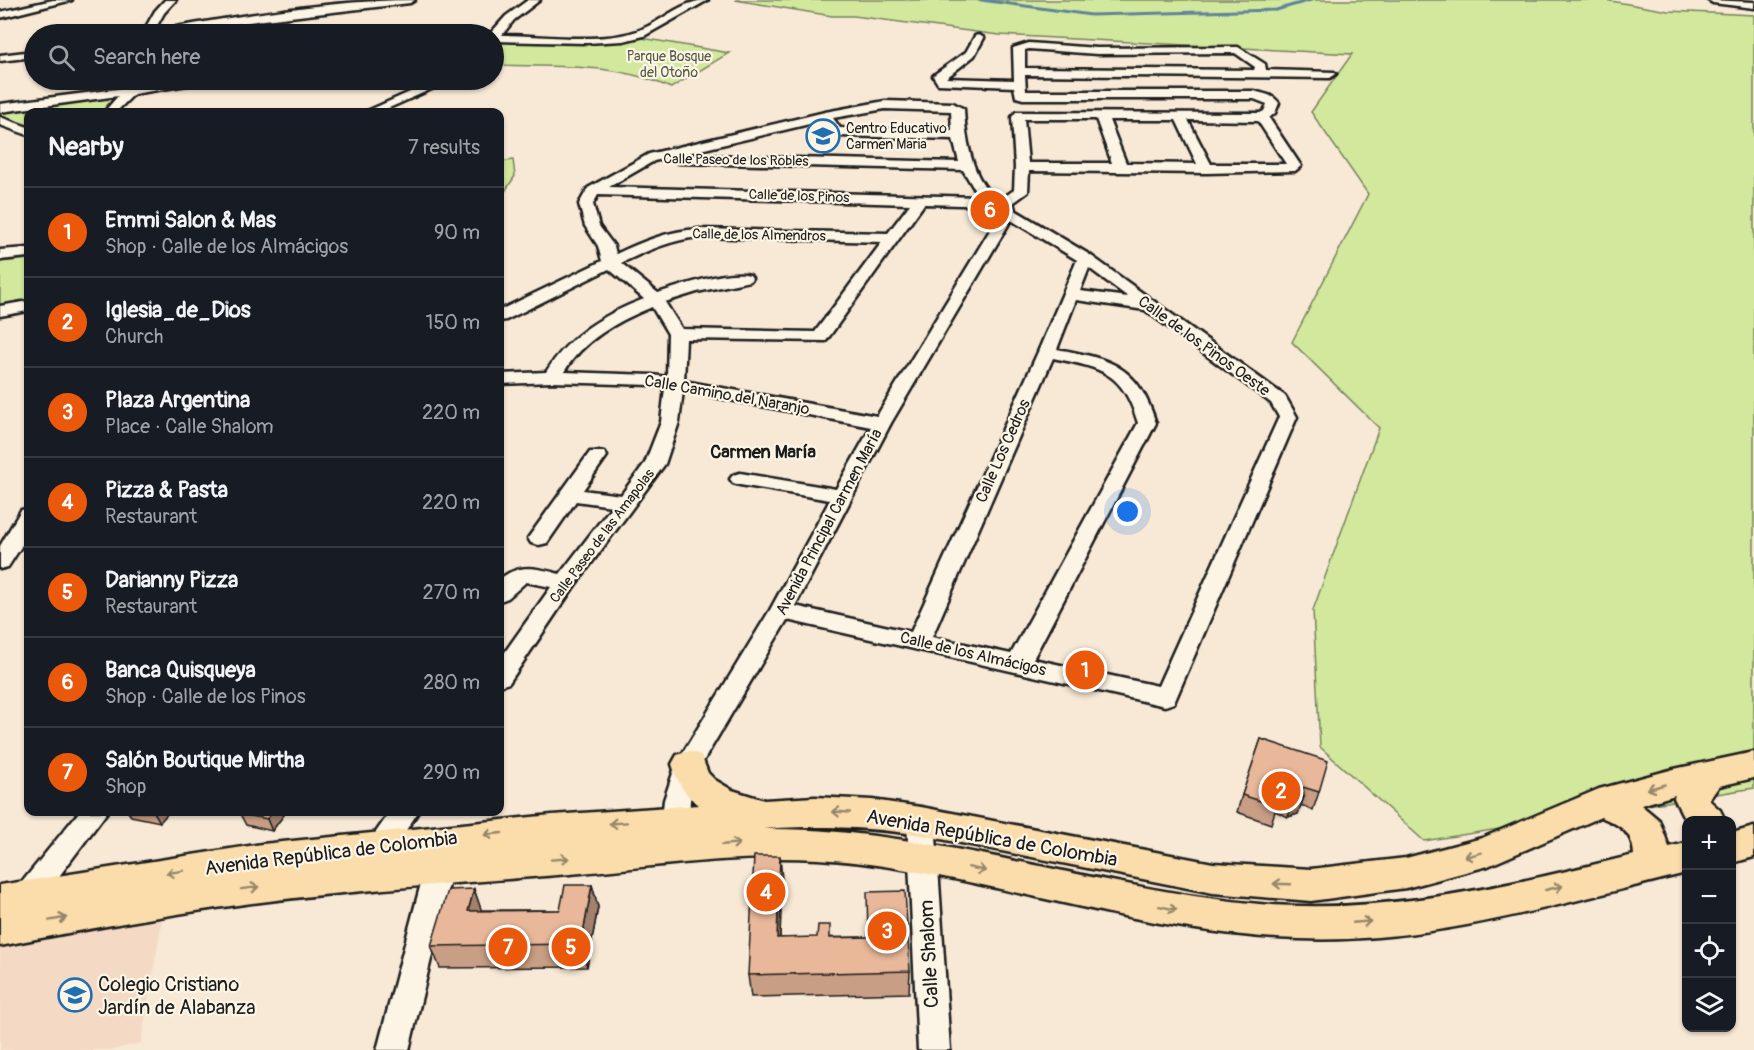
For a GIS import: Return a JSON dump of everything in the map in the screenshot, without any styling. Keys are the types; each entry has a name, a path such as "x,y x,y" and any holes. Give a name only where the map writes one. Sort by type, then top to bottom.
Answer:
{"main road":[{"path":"689,764 690,776 696,785 709,794 726,802 772,814"},
{"name":"Avenida República de Colombia","path":"10,913 200,895 439,868 674,835 772,814 815,811 860,813 921,821 1213,878 1311,885 1406,873 1488,851 1599,803 1754,765"},
{"path":"1703,816 1696,810 1691,798 1708,775"},
{"path":"1599,803 1622,810 1641,822 1669,862"},
{"path":"1736,828 1754,832"},
{"name":"Avenida República de Colombia","path":"10,913 262,859 381,845 674,835 736,843 816,844 873,849 1178,910 1300,923 1355,922 1461,909 1669,862"},
{"path":"1736,847 1754,842"}],"street":[{"path":"0,15 67,0"},
{"path":"154,24 160,11 171,0"},
{"path":"211,24 410,0"},
{"path":"504,26 510,18 535,0"},
{"path":"504,38 594,39 640,34 703,0"},
{"path":"1713,0 1754,5"},
{"path":"979,38 970,54 939,76 942,81 1019,84"},
{"path":"1259,74 1261,66 1238,50 1097,51 1029,46 1019,48 1020,94 1028,96 1254,95 1268,98 1273,103 1269,113 1262,117 1020,115 1018,117 1022,167 1208,169 1293,166 1262,117"},
{"path":"0,58 24,55"},
{"path":"1020,71 1330,74"},
{"path":"0,108 103,90"},
{"path":"113,108 128,90"},
{"path":"380,108 423,90"},
{"path":"921,200 820,337 677,334 656,300 610,262 606,246 592,226 586,204 593,191 649,158 825,116 885,105 953,107 958,110 959,135 967,166 985,195 1007,207"},
{"path":"1101,115 1121,168"},
{"path":"825,116 835,131 839,132 959,135"},
{"path":"1180,116 1208,169"},
{"path":"0,122 24,131"},
{"name":"Calle Paseo de los Robles","path":"649,158 967,166"},
{"name":"Avenida Principal Carmen María","path":"674,835 677,801 689,764 781,611 882,423 1007,207 1021,192 1022,167"},
{"name":"Calle de los Pinos","path":"593,191 921,200 1007,207"},
{"name":"Calle de los Pinos Oeste","path":"1007,207 1085,258 1278,400 1288,417 1165,697"},
{"name":"Calle de los Almendros","path":"504,314 649,244 676,235 892,238"},
{"path":"0,255 24,253"},
{"name":"Calle Los Cedros","path":"918,642 1047,352 1085,258"},
{"path":"552,377 558,363 579,341 619,316 656,300 706,284 744,278"},
{"path":"1070,294 1149,306"},
{"path":"0,311 24,307"},
{"name":"Calle Paseo de las Amapolas","path":"504,671 565,583 655,464 670,422 678,359 677,334"},
{"path":"1018,664 1147,423 1138,397 1119,374 1092,362 1047,352"},
{"name":"Calle Camino del Naranjo","path":"504,379 552,377 652,380 882,423"},
{"path":"539,538 597,456"},
{"path":"740,479 842,496"},
{"path":"570,494 628,502"},
{"path":"0,562 24,523"},
{"path":"504,588 511,579 526,574 565,583"},
{"name":"Calle de los Almácigos","path":"781,611 1165,697"},
{"path":"10,913 91,816"},
{"path":"381,845 402,816"},
{"name":"Calle Shalom","path":"921,821 934,1050"},
{"path":"393,1050 439,868"}],"shaded area":[{"name":"Colegio Cristiano Jardín de Alabanza","path":"164,910 141,1043 112,1050 0,1050 0,946"}],"green space":[{"path":"735,0 1605,0 1668,11 1754,15 1754,788 1424,841 1320,747 1313,610 1379,428 1292,342 1368,194 1311,112 1352,54 999,35 854,16 832,16"},
{"name":"Parque Bosque del Otoño","path":"642,38 729,53 671,88 650,80 606,70 584,67 504,65 504,40 608,43"},
{"path":"116,96 118,100 108,108 24,108 24,125 0,116 0,111"},
{"path":"513,160 515,176 504,193 504,161"},
{"path":"24,259 24,301 0,305 0,262"}],"building":[{"path":"1261,739 1328,761 1319,792 1303,787 1304,797 1294,800 1280,794 1276,806 1242,795"},
{"path":"251,816 269,816 267,819"},
{"path":"754,856 780,856 777,938 817,937 818,925 830,925 830,938 868,937 867,892 905,891 910,971 748,975"},
{"path":"565,885 592,885 581,944 431,946 448,890 474,889 468,911 560,910"}],"waterway":[{"path":"981,0 1091,15 1276,10 1311,0"}],"place":[{"name":"Centro Educativo Carmen Maria","path":"823,136"},
{"name":"Banca Quisqueya","path":"990,210"},
{"name":"Emmi Salon & Mas","path":"1085,670"},
{"name":"Iglesia_de_Dios","path":"1281,791"},
{"name":"Pizza & Pasta","path":"766,892"},
{"name":"Plaza Argentina","path":"887,931"},
{"name":"Salón Boutique Mirtha","path":"508,947"},
{"name":"Darianny Pizza","path":"571,947"},
{"name":"Colegio Cristiano Jardín de Alabanza","path":"75,995"}],"district":[{"name":"Carmen María","path":"763,452"}]}
